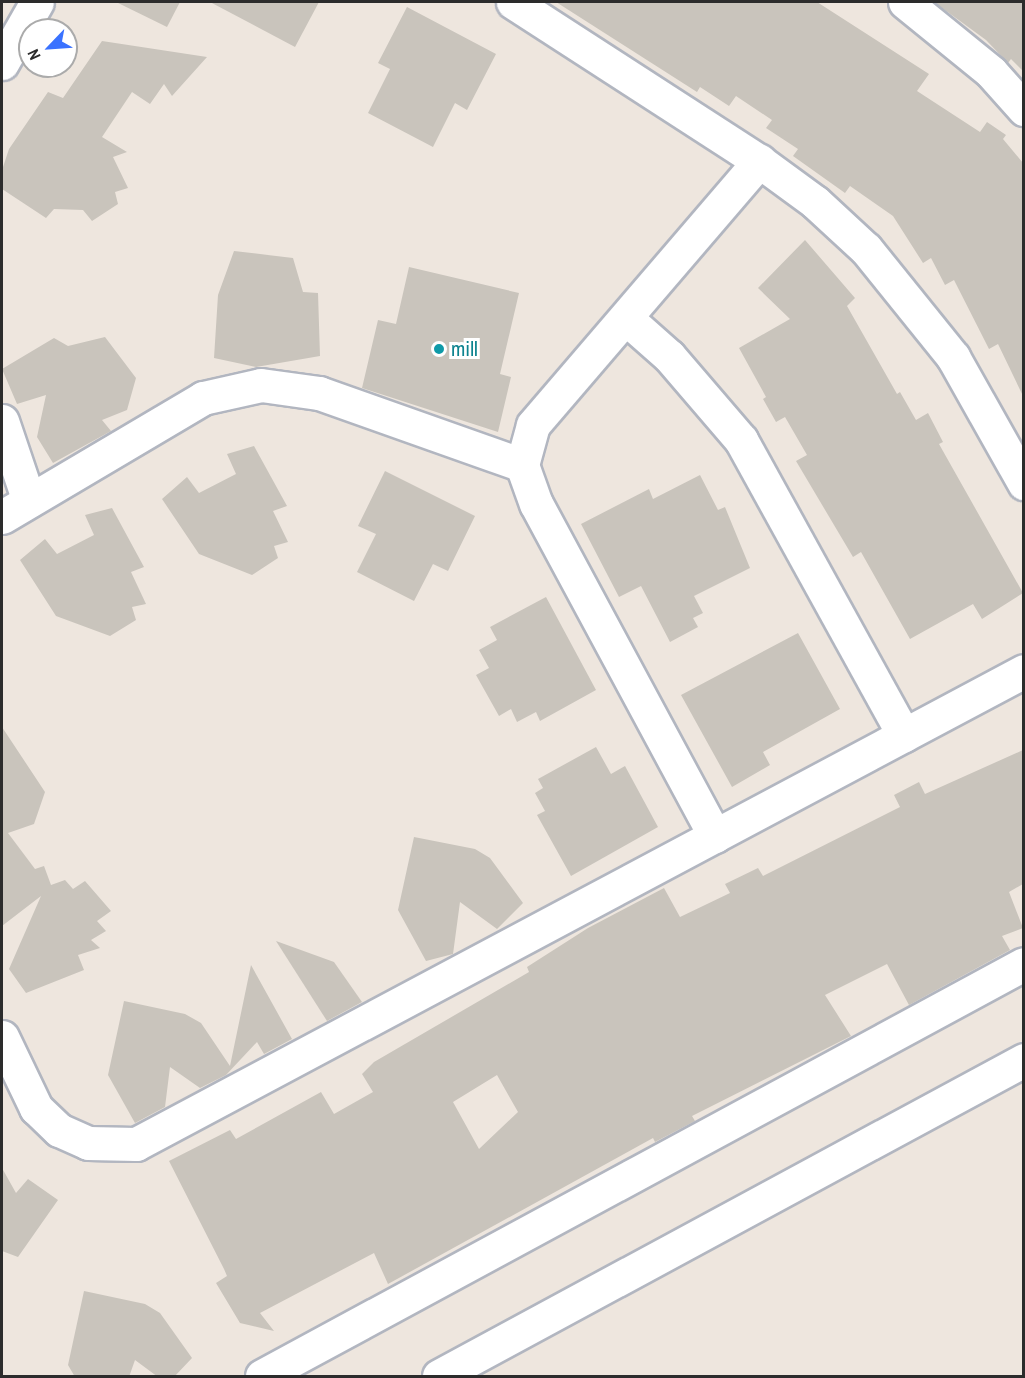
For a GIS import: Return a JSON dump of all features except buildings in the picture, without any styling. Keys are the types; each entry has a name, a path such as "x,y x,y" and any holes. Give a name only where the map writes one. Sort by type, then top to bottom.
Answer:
{"street":[{"path":"2,63 38,2"},
{"path":"513,2 759,161 824,209 911,301 952,357 1023,483"},
{"path":"905,2 991,72 1023,109"},
{"path":"715,836 536,504 522,465 533,425 627,319 759,161"},
{"path":"627,319 669,356 741,440 904,735"},
{"path":"2,517 203,398 261,385 319,393 522,465"},
{"path":"2,421 29,501"},
{"path":"2,1037 36,1108 59,1130 88,1143 136,1144 1023,671"},
{"path":"261,1377 1023,964"},
{"path":"439,1377 1023,1060"}],"place":[{"name":"mill","path":"439,349"}]}
